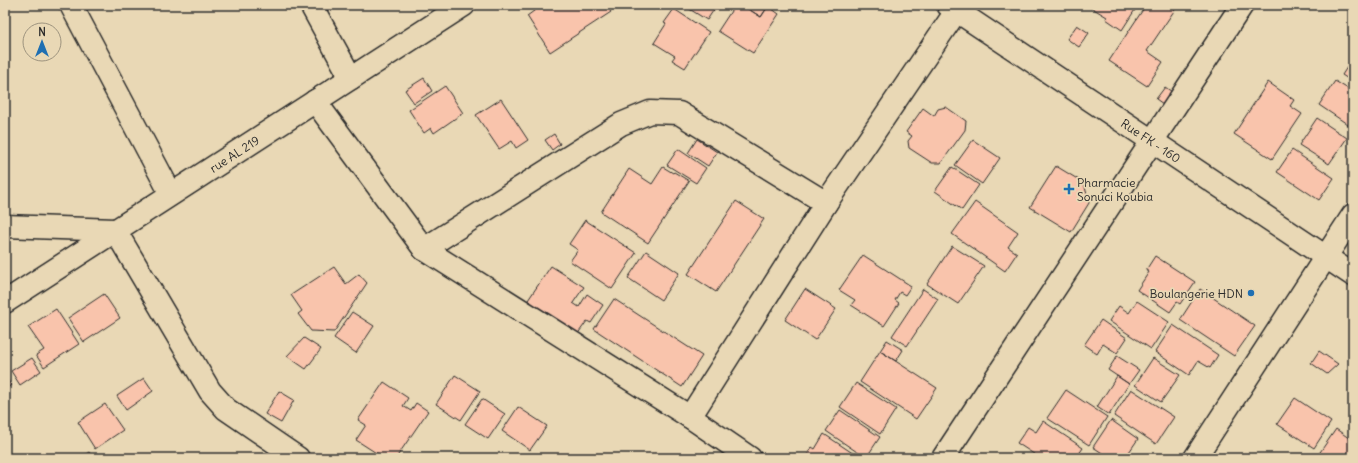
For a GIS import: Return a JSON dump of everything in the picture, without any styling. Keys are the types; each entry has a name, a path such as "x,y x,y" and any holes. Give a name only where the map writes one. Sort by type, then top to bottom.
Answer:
{"street":[{"path":"72,5 171,194"},
{"path":"311,5 351,78"},
{"name":"rue AL 219","path":"5,302 464,5"},
{"path":"943,458 1242,5"},
{"path":"690,417 952,8"},
{"name":"Rue FK - 160","path":"952,8 1353,275"},
{"path":"315,101 424,249 690,417 750,458"},
{"path":"424,249 621,124 650,112 679,113 826,203"},
{"path":"1195,458 1353,215"},
{"path":"5,226 115,230 210,391 226,409 298,458"}],"building":[{"path":"536,5 606,5 611,12 550,52 527,16 538,8"},
{"path":"683,5 717,5 707,20"},
{"path":"735,5 742,5 761,17 768,6 779,14 753,53 718,31"},
{"path":"742,5 769,5 761,17"},
{"path":"1087,5 1138,5 1122,30 1106,19 1107,17"},
{"path":"1146,5 1178,5 1147,51 1163,62 1147,86 1109,61"},
{"path":"674,9 709,32 685,68 672,60 675,56 654,43 666,24 664,23"},
{"path":"1077,25 1089,33 1079,47 1067,39"},
{"path":"1353,58 1353,82 1342,75"},
{"path":"424,78 432,91 414,103 405,90"},
{"path":"1335,81 1353,92 1353,128 1319,105"},
{"path":"1268,82 1294,100 1290,106 1302,114 1272,159 1234,134"},
{"path":"445,86 463,113 434,133 431,128 424,133 409,110"},
{"path":"1165,87 1178,96 1170,109 1156,99"},
{"path":"501,99 528,140 516,148 512,141 499,149 476,115"},
{"path":"946,107 966,121 965,130 941,163 932,163 909,148 908,141 912,136 906,132 923,108 934,116 938,109"},
{"path":"1317,118 1347,138 1329,164 1299,145"},
{"path":"554,134 560,144 552,150 545,140"},
{"path":"697,139 717,152 708,166 688,153"},
{"path":"973,140 1000,158 982,184 955,165"},
{"path":"678,149 706,168 696,183 667,165"},
{"path":"1292,150 1334,178 1319,200 1277,172"},
{"path":"1056,166 1084,183 1089,203 1071,232 1030,207"},
{"path":"663,167 689,181 648,243 601,212 629,169 652,184"},
{"path":"952,167 979,185 962,210 935,191"},
{"path":"736,201 764,219 716,292 688,274"},
{"path":"975,202 1018,232 1008,247 1017,253 1005,271 952,234"},
{"path":"585,220 636,253 612,289 570,261 578,250 569,244"},
{"path":"952,246 984,266 958,304 927,284"},
{"path":"646,251 679,273 661,300 628,278"},
{"path":"863,255 911,286 905,295 900,292 895,300 899,303 884,326 851,305 855,300 839,290"},
{"path":"1155,256 1195,282 1180,304 1177,302 1170,312 1137,290 1149,272 1146,270"},
{"path":"551,266 584,287 573,303 579,307 587,294 603,305 591,323 587,321 574,339 524,306"},
{"path":"334,267 346,284 359,274 367,283 334,332 311,331 298,314 302,311 291,295"},
{"path":"805,289 836,309 815,340 785,320"},
{"path":"923,289 938,299 907,346 892,336"},
{"path":"1200,289 1255,326 1234,356 1180,320"},
{"path":"104,294 120,318 84,342 68,318"},
{"path":"614,299 702,356 682,387 594,329"},
{"path":"1137,301 1169,322 1151,349 1109,321 1119,306 1129,313"},
{"path":"56,309 79,344 44,367 36,355 44,350 28,327"},
{"path":"352,312 374,326 356,353 334,338"},
{"path":"1101,320 1127,338 1117,353 1103,344 1097,354 1084,345"},
{"path":"1173,325 1218,355 1210,368 1198,361 1189,375 1155,352"},
{"path":"304,338 321,349 306,369 287,356"},
{"path":"887,340 903,350 896,361 880,351"},
{"path":"880,351 937,388 916,419 860,382"},
{"path":"1319,351 1338,364 1327,374 1311,363"},
{"path":"1117,356 1139,370 1129,384 1108,370"},
{"path":"32,358 41,371 20,385 11,371"},
{"path":"1153,358 1180,375 1161,402 1135,385"},
{"path":"455,375 480,391 461,420 436,404"},
{"path":"5,376 11,385 5,390"},
{"path":"1117,376 1129,384 1109,415 1097,407"},
{"path":"144,378 153,391 126,410 117,396"},
{"path":"384,382 408,398 403,406 411,411 416,403 428,411 396,458 384,458 356,440 366,425 358,420"},
{"path":"856,383 896,409 880,434 840,407"},
{"path":"1131,389 1174,417 1156,444 1114,416"},
{"path":"1066,390 1107,417 1089,445 1047,418"},
{"path":"279,391 294,400 281,423 265,414"},
{"path":"1295,398 1331,422 1314,448 1277,424"},
{"path":"482,399 505,414 488,439 465,424"},
{"path":"105,404 123,430 95,449 78,422"},
{"path":"518,407 547,426 530,450 502,431"},
{"path":"840,410 880,437 866,458 826,431"},
{"path":"1111,420 1138,439 1125,458 1110,458 1093,447"},
{"path":"1043,421 1083,448 1076,458 1040,458 1017,443 1028,427 1036,432"},
{"path":"1336,429 1353,441 1353,458 1316,458"},
{"path":"824,434 860,458 812,458 807,455 812,447 815,449"},
{"path":"89,452 94,458 80,458"}],"place":[{"name":"Pharmacie Sonuci Koubia","path":"1069,189"},
{"name":"Boulangerie HDN","path":"1251,293"}]}
